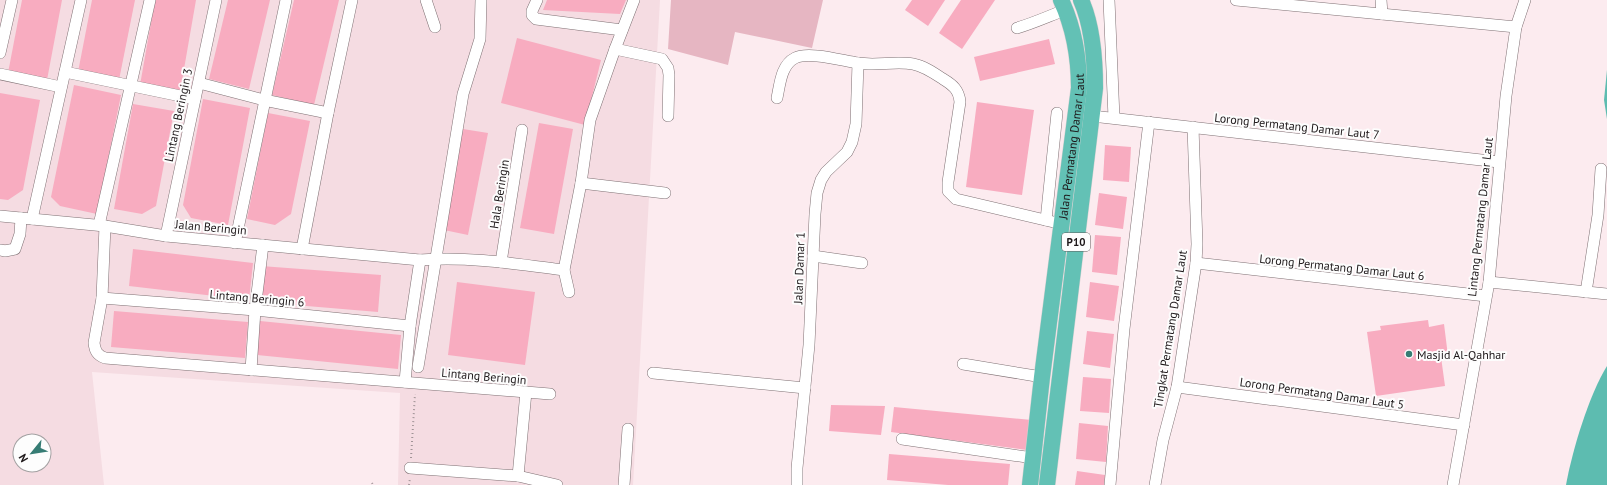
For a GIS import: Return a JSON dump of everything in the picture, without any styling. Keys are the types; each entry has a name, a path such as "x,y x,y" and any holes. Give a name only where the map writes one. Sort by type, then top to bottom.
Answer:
{"highway":[{"name":"Jalan Permatang Damar Laut","path":"1047,485 1095,88 1095,61 1083,3"},
{"name":"Jalan Permatang Damar Laut","path":"1030,485 1042,377 1079,88 1079,63 1075,38 1063,5"}],"street":[{"path":"0,53 12,0"},
{"path":"0,250 6,251 14,249 27,219 65,72 81,0"},
{"name":"Lintang Beringin","path":"150,0 130,85 102,226 102,298 94,343 95,350 99,355 105,358 550,394"},
{"name":"Lintang Beringin 3","path":"166,236 216,0"},
{"path":"235,242 286,0"},
{"path":"302,249 328,113 352,0"},
{"path":"426,0 435,27"},
{"path":"418,366 464,94 480,39 481,0"},
{"path":"537,0 532,11 532,15 536,19 622,30"},
{"path":"569,292 564,270 581,183 590,120 634,0"},
{"path":"1109,0 1114,118"},
{"path":"1236,0 1516,27"},
{"path":"1381,0 1382,14"},
{"name":"Lintang Permatang Damar Laut","path":"1453,485 1489,282 1506,96 1516,27 1525,0"},
{"path":"1017,28 1034,23 1063,5"},
{"path":"615,49 662,59 668,68 669,75 668,116"},
{"path":"777,98 784,70 795,58 803,55 842,59 858,63 913,64 927,69 955,88 959,94 960,102 948,182 948,191 956,199 1062,224"},
{"name":"Jalan Damar 1","path":"797,485 797,468 809,345 814,214 821,180 826,172 847,152 852,142 856,124 858,63"},
{"path":"65,72 195,99"},
{"path":"0,74 61,87"},
{"path":"199,83 264,100 328,113"},
{"path":"1046,220 1057,113"},
{"name":"Lorong Permatang Damar Laut 7","path":"1092,116 1499,162"},
{"path":"1110,485 1124,329 1149,122"},
{"name":"Tingkat Permatang Damar Laut","path":"1155,485 1163,440 1177,387 1196,264 1197,244 1193,127"},
{"name":"Hala Beringin","path":"502,262 522,130"},
{"path":"1586,292 1598,215 1601,169"},
{"path":"581,183 664,193"},
{"name":"Jalan Beringin","path":"0,216 102,226 166,236 420,260 436,259 502,262 564,270"},
{"path":"251,370 255,310 264,245"},
{"path":"813,256 862,262"},
{"path":"410,383 410,326 420,260"},
{"name":"Lorong Permatang Damar Laut 6","path":"1196,264 1486,296"},
{"path":"1489,282 1607,294"},
{"name":"Lintang Beringin 6","path":"102,298 255,310 410,326"},
{"path":"963,364 1042,377"},
{"path":"653,374 805,388"},
{"name":"Lorong Permatang Damar Laut 5","path":"1177,387 1464,425"},
{"path":"518,476 526,392"},
{"path":"624,485 628,429"},
{"path":"902,440 1033,458"},
{"path":"410,468 518,476 557,485"}],"path":[{"path":"409,485 410,383"}],"shaded area":[{"path":"0,0 660,0 633,485 398,485 400,393 92,372 104,485 0,485"},
{"path":"671,0 823,0 812,48 735,32 728,65 668,49"},
{"path":"1607,70 1607,119 1604,100"},
{"path":"1607,366 1607,485 1566,485 1572,456 1582,424 1600,378"}],"building":[{"path":"22,0 62,0 47,80 8,73"},
{"path":"92,0 135,0 119,80 78,72"},
{"path":"155,0 196,0 180,92 140,85"},
{"path":"228,0 270,0 249,89 209,79"},
{"path":"294,0 339,0 314,105 272,95"},
{"path":"547,0 626,0 620,14 543,10"},
{"path":"912,0 945,0 928,26 905,10"},
{"path":"961,0 995,0 962,49 939,33"},
{"path":"517,38 601,60 585,125 501,103"},
{"path":"1049,39 1055,64 980,81 974,57"},
{"path":"74,85 121,95 97,214 60,206 51,197"},
{"path":"0,93 40,100 23,190 8,200 0,199"},
{"path":"203,99 250,108 228,225 191,218 183,205"},
{"path":"977,102 1034,110 1022,195 966,187"},
{"path":"133,104 174,111 156,206 142,214 114,209"},
{"path":"268,113 310,121 291,214 275,225 247,219"},
{"path":"539,123 573,129 554,234 520,228"},
{"path":"463,129 488,133 468,235 444,230"},
{"path":"1105,145 1131,147 1129,182 1103,180"},
{"path":"1099,193 1127,197 1123,229 1095,225"},
{"path":"1095,235 1121,237 1117,275 1092,272"},
{"path":"133,249 253,263 249,300 129,286"},
{"path":"261,266 381,275 378,312 259,302"},
{"path":"457,282 535,292 525,365 448,355"},
{"path":"1090,282 1119,286 1114,321 1086,317"},
{"path":"114,311 248,322 245,358 111,347"},
{"path":"1428,320 1429,327 1444,324 1448,356 1441,357 1445,386 1376,396 1367,332 1381,330 1380,326"},
{"path":"260,321 401,335 398,369 257,355"},
{"path":"1087,331 1114,334 1110,368 1083,364"},
{"path":"1083,377 1111,379 1109,413 1080,411"},
{"path":"831,405 885,406 881,435 829,431"},
{"path":"894,407 1032,420 1027,450 891,432"},
{"path":"1079,423 1108,426 1106,462 1076,459"},
{"path":"889,454 1010,464 1008,485 948,485 887,480"},
{"path":"1077,471 1105,475 1104,485 1075,485"}],"place":[{"name":"Masjid Al-Qahhar","path":"1409,354"}]}
